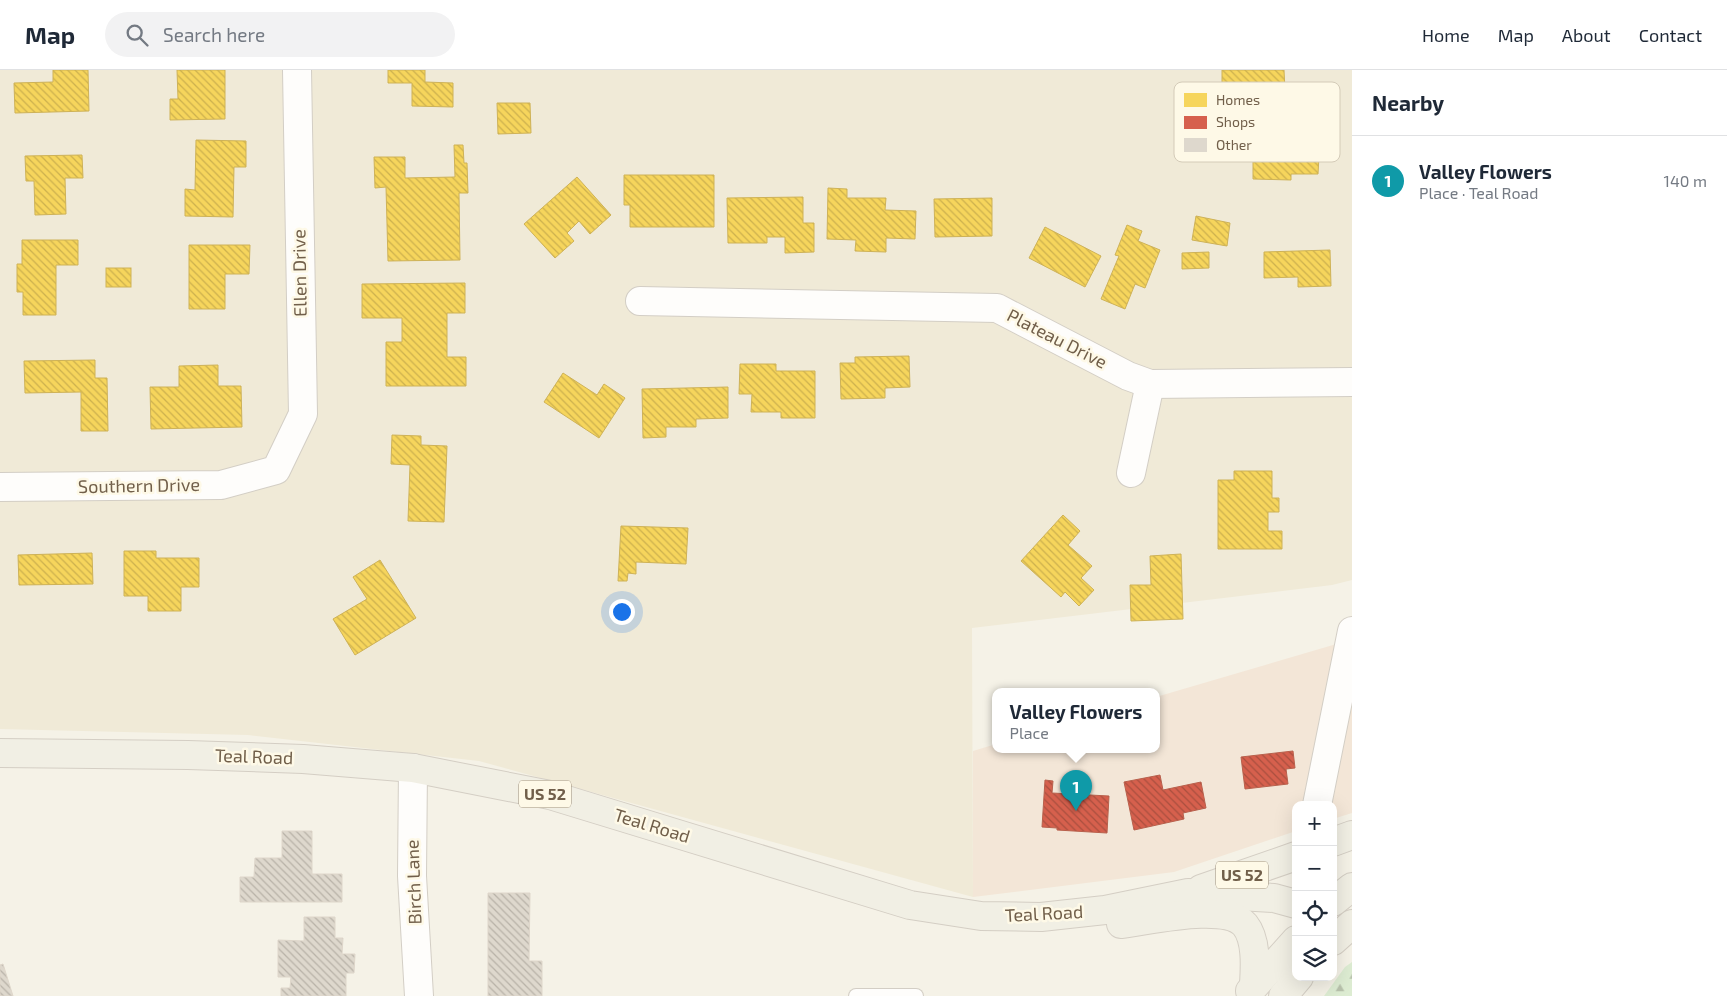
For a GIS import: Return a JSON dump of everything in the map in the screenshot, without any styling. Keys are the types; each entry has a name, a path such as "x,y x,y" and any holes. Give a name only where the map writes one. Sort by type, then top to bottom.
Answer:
{"main road":[{"name":"Teal Road","path":"0,753 284,758 413,768 550,795 910,905 980,916 1041,918 1105,910 1188,893 1274,898 1292,903"},
{"path":"1337,841 1352,835"},
{"name":"US 52","path":"1188,893 1292,857"},
{"path":"1337,899 1352,886"},
{"path":"1076,913 1120,924 1191,914 1236,918 1246,926 1254,949 1251,990"},
{"path":"1251,990 1292,944"},
{"path":"1283,996 1296,981"}],"street":[{"name":"Ellen Drive","path":"276,470 303,414 297,70"},
{"name":"Plateau Drive","path":"640,300 998,308 1128,376 1150,384 1352,382"},
{"path":"1131,473 1150,384"},
{"name":"Southern Drive","path":"0,487 221,486 276,470"},
{"path":"1318,801 1352,631"},
{"name":"Birch Lane","path":"413,768 412,876 419,996"}],"lane":[{"path":"856,996 916,996"}],"shaded area":[{"path":"0,70 1352,70 1352,580 1332,585 972,628 973,897 479,761 248,735 0,729"},
{"path":"1352,633 1352,813 1337,818 1337,801 1292,801 1292,832 1174,872 973,897 973,751 992,745 992,753 1160,753 1160,696 1350,640"}],"green space":[{"path":"1352,962 1352,996 1324,996 1335,981 1337,981 1345,967"}],"building: Homes":[{"path":"53,70 88,70 89,111 15,113 14,83 53,82"},
{"path":"177,70 225,70 225,119 170,120 170,99 178,99"},
{"path":"388,70 425,70 425,82 453,83 453,107 412,106 412,83 388,83"},
{"path":"1222,70 1284,70 1285,82 1222,82"},
{"path":"497,103 530,103 531,133 498,134"},
{"path":"196,140 246,141 246,167 234,167 233,217 185,216 185,189 195,190"},
{"path":"454,145 463,145 464,163 467,163 468,193 459,193 460,260 388,261 386,187 375,188 374,157 405,157 405,178 455,177"},
{"path":"82,155 83,178 65,178 66,214 35,215 34,181 26,181 25,156"},
{"path":"1253,162 1319,162 1318,174 1291,174 1291,180 1253,179"},
{"path":"624,175 714,175 714,227 630,227 630,205 624,205"},
{"path":"577,177 611,215 590,234 579,221 567,233 574,241 555,258 524,224"},
{"path":"828,188 847,189 847,198 886,198 885,210 916,211 915,239 886,238 886,252 855,251 856,240 827,239"},
{"path":"803,197 803,223 814,223 814,252 785,253 785,237 767,237 767,243 728,243 727,198"},
{"path":"992,198 992,236 935,237 934,199"},
{"path":"1196,216 1230,223 1227,246 1192,240"},
{"path":"1127,225 1142,231 1138,241 1160,250 1145,288 1135,284 1125,309 1101,299 1119,256 1115,255"},
{"path":"1045,227 1101,256 1085,287 1029,258"},
{"path":"22,240 78,240 78,265 56,265 56,315 23,315 23,292 17,292 17,264 22,264"},
{"path":"189,245 250,245 249,274 225,274 225,309 189,309"},
{"path":"1330,250 1331,286 1298,287 1298,277 1264,278 1264,252"},
{"path":"1209,252 1209,268 1182,269 1182,253"},
{"path":"106,268 131,268 131,287 106,287"},
{"path":"465,283 465,313 447,313 447,357 466,357 466,386 386,386 386,342 402,342 402,318 362,318 362,284"},
{"path":"909,356 910,387 885,388 885,398 841,399 840,363 855,363 855,357"},
{"path":"95,360 95,378 107,378 108,431 81,431 81,392 25,393 24,361"},
{"path":"740,364 776,364 776,371 815,371 815,418 781,418 781,412 751,412 752,394 739,394"},
{"path":"218,365 218,386 241,386 242,427 151,429 150,387 179,387 179,366"},
{"path":"563,373 597,395 604,384 625,398 599,438 544,402"},
{"path":"728,387 728,418 696,419 696,427 666,427 666,437 643,438 642,389"},
{"path":"392,435 421,436 421,445 447,446 444,522 408,521 410,465 391,464"},
{"path":"1234,471 1272,471 1272,498 1279,498 1279,512 1268,512 1268,531 1282,531 1282,549 1218,549 1218,480 1234,480"},
{"path":"1063,515 1080,531 1068,545 1092,566 1081,578 1094,590 1079,606 1065,592 1061,597 1021,561"},
{"path":"621,526 688,528 686,564 636,562 636,574 628,573 627,581 618,581"},
{"path":"124,551 156,551 156,558 199,558 199,587 181,587 181,611 148,611 148,596 124,596"},
{"path":"92,553 93,584 19,585 18,555"},
{"path":"1181,554 1183,619 1131,621 1130,585 1151,585 1150,556"},
{"path":"380,560 416,618 355,655 333,619 367,599 353,577"}],"building: Shops":[{"path":"1293,751 1295,768 1286,769 1288,784 1245,789 1241,757"},
{"path":"1160,775 1163,790 1201,782 1206,808 1183,813 1184,819 1134,830 1124,782"},
{"path":"1045,780 1053,781 1052,793 1109,796 1107,833 1057,830 1057,828 1042,827"}],"building: Other":[{"path":"282,831 312,831 312,874 342,874 342,902 240,902 240,877 254,877 255,858 282,858"},
{"path":"488,893 530,893 529,961 542,961 542,996 488,996"},
{"path":"304,917 335,917 335,938 343,938 342,954 355,954 354,973 346,973 346,996 281,996 281,988 290,988 291,977 278,977 278,940 304,941"},
{"path":"3,964 13,996 0,996 0,965"}],"place":[{"name":"Valley Flowers","path":"1076,811"}]}
